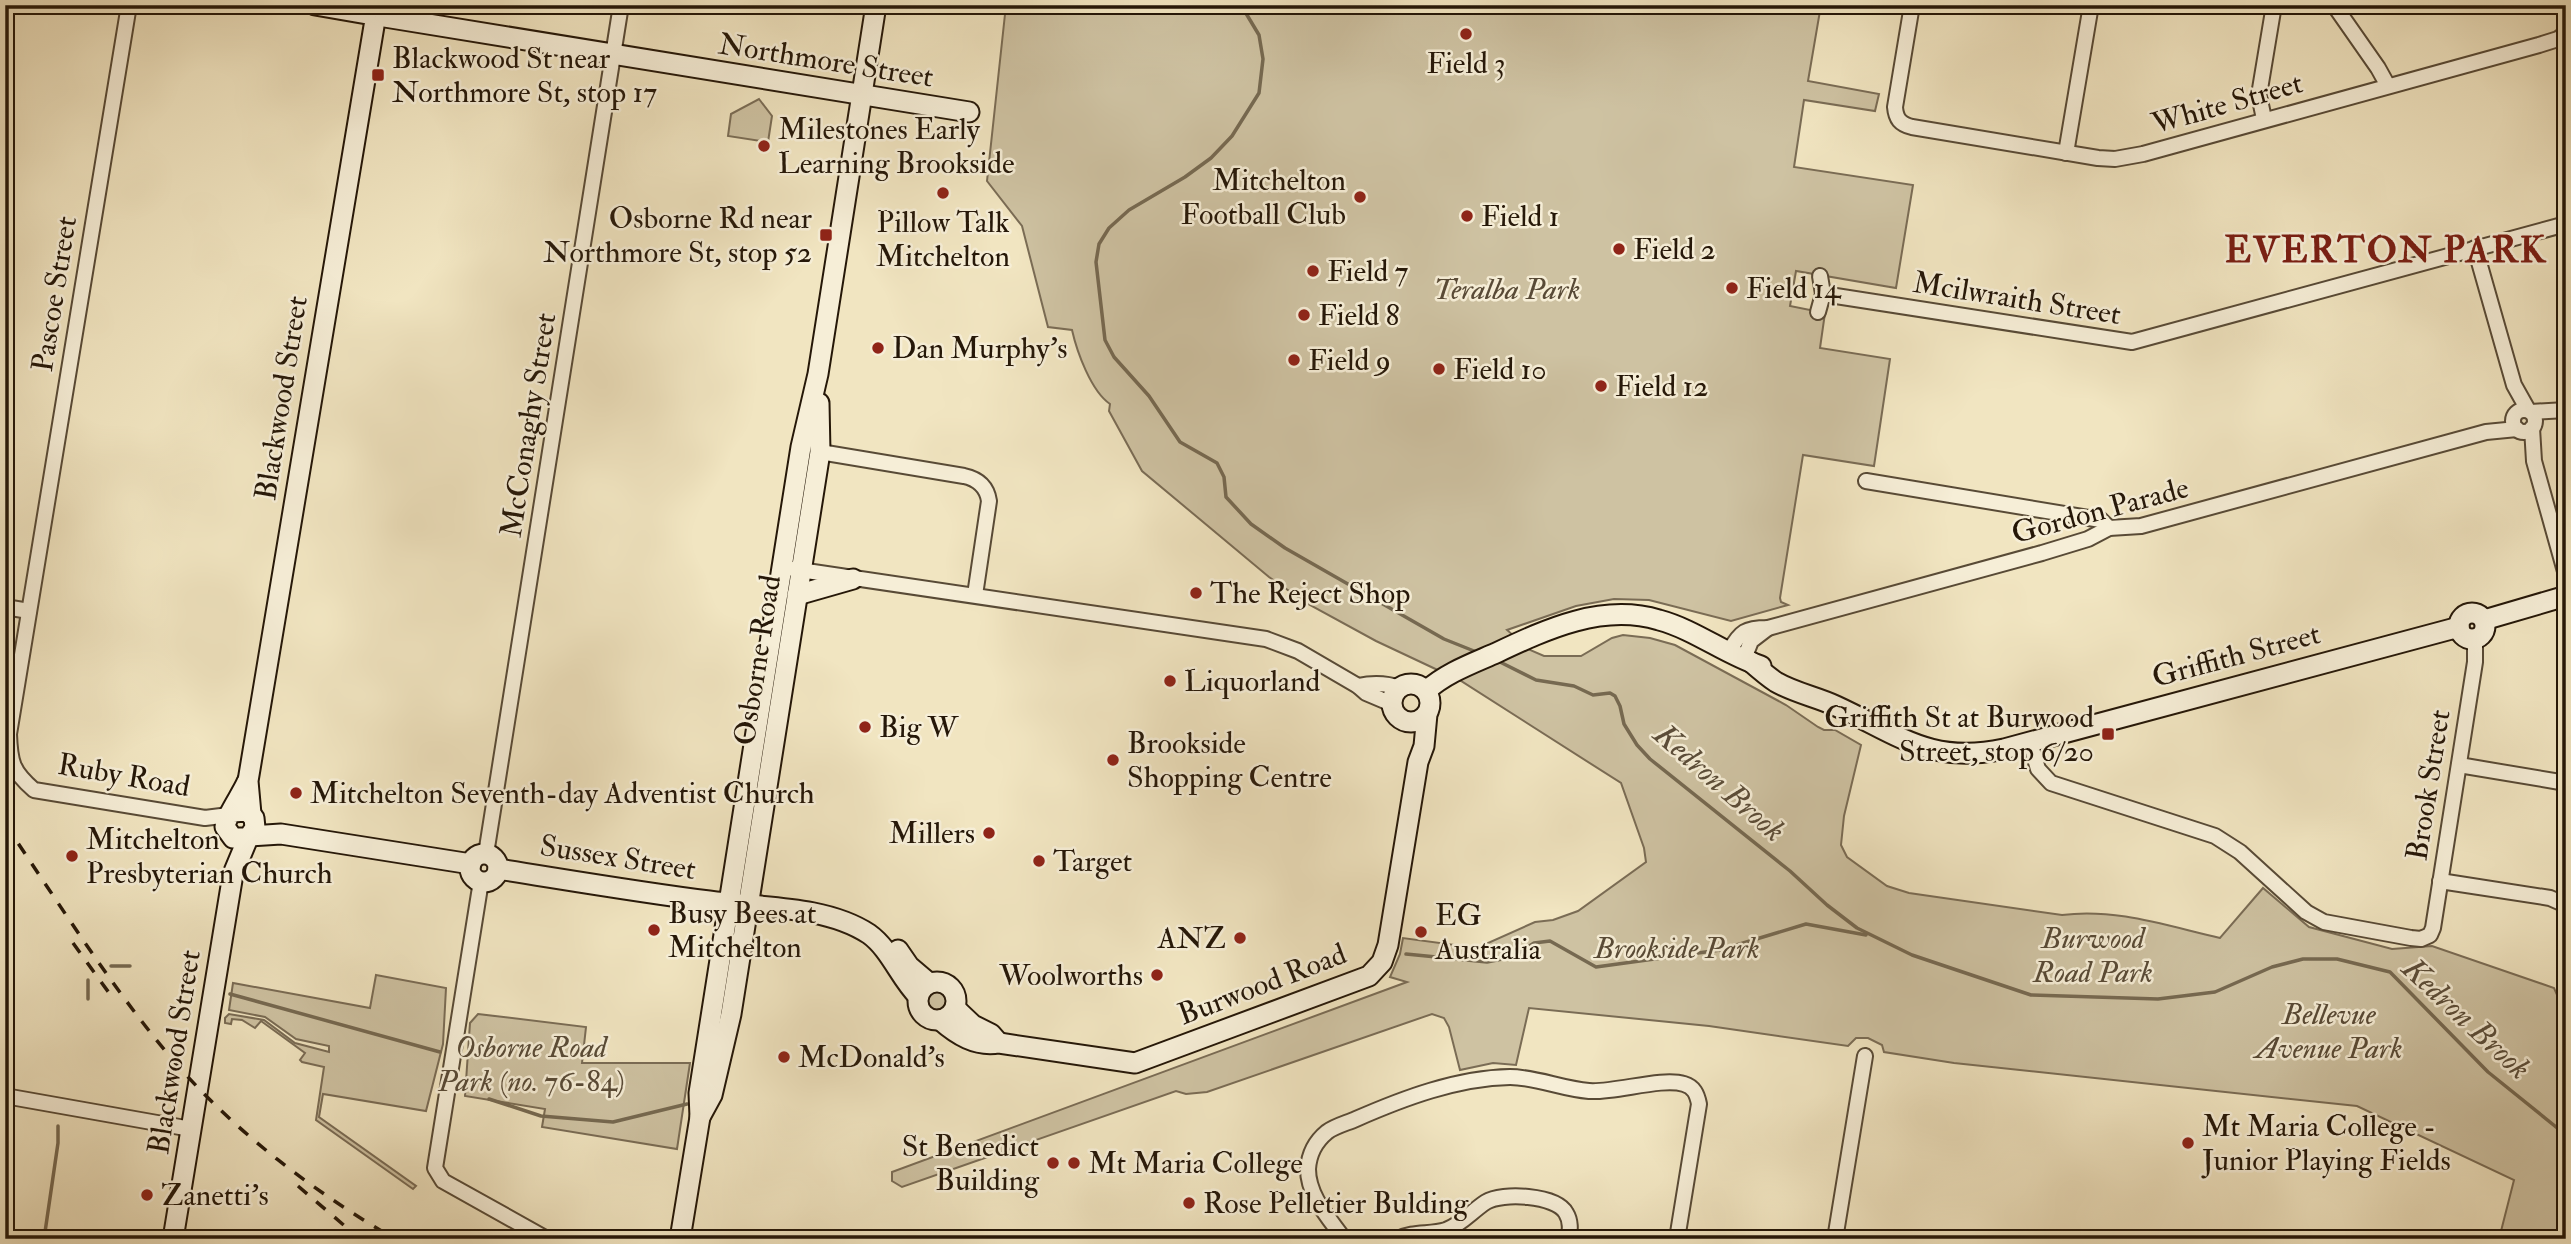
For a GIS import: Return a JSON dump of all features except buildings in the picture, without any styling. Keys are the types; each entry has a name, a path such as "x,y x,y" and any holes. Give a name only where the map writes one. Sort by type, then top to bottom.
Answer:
{"street":[{"name":"Pascoe Street","path":"34,790 18,775 10,758 9,734 128,5"},
{"name":"Northmore Street","path":"316,5 614,53 699,70 969,112"},
{"name":"McConaghy Street","path":"547,1239 443,1181 435,1168 621,5"},
{"name":"Osborne Road","path":"742,902 792,568 801,447 818,374 876,5"},
{"name":"White Street","path":"1912,5 1895,107 1898,119 1912,127 2098,158 2130,158 2558,39 2566,33"},
{"path":"2066,153 2091,5"},
{"path":"2264,120 2259,95 2274,5"},
{"path":"2334,5 2388,86"},
{"name":"Blackwood Street","path":"173,1239 376,14"},
{"name":"Mcilwraith Street","path":"1822,294 2132,342 2566,224"},
{"path":"2475,248 2566,575"},
{"path":"1818,312 1822,294 1820,276"},
{"name":"Osborne Road","path":"680,1239 700,1117 699,1093 742,902 797,595 792,568 820,452 818,374"},
{"name":"Gordon Parade","path":"1741,658 1751,641 1768,628 2042,553 2088,539 2109,528 2146,524 2565,410"},
{"path":"820,452 964,475 979,482 989,501 975,595"},
{"path":"1866,481 2101,520 2109,528"},
{"path":"792,568 1266,639 1298,651 1366,693 1396,696"},
{"path":"797,595 853,579"},
{"path":"2467,633 2484,632 2484,620 2566,596"},
{"path":"5,607 29,611"},
{"path":"1426,691 1448,674 1561,625 1594,617 1635,615 1677,626 1741,658 1790,676 1835,706 1907,742 1944,753 1982,753 2030,742"},
{"name":"Griffith Street","path":"2030,742 2467,633"},
{"name":"Brook Street","path":"2030,742 2038,769 2051,783 2215,836 2240,852 2316,918 2381,934 2426,938 2433,928 2475,662 2467,633"},
{"path":"1405,685 1417,685 1426,691 1430,703 1427,714 1417,721 1406,721 1396,715 1396,696 1405,685"},
{"name":"Burwood Road","path":"947,1014 990,1034 999,1043 1135,1063 1368,976 1378,968 1386,954 1418,762 1424,746 1427,714"},
{"path":"1406,721 1418,762"},
{"path":"2459,765 2566,783"},
{"name":"Ruby Road","path":"34,790 240,825"},
{"path":"240,825 484,867"},
{"name":"Sussex Street","path":"484,867 742,902"},
{"path":"2440,881 2550,898 2566,905"},
{"path":"742,902 830,917 866,932 882,947 906,984 923,990 940,982 950,987 956,997 947,1014 928,1018 923,1014 918,1005 923,990"},
{"path":"1835,1239 1865,1056"},
{"path":"1344,1239 1315,1198 1308,1168 1316,1142 1329,1130 1415,1095 1487,1080 1521,1078 1589,1091 1675,1082 1691,1087 1699,1104 1677,1239"},
{"path":"5,1096 191,1129"},
{"path":"1398,1239 1413,1234 1446,1230 1466,1219 1486,1202 1517,1196 1552,1201 1563,1207 1570,1221 1569,1239"}],"green space":[{"path":"1006,5 1821,5 1808,81 1879,94 1875,111 1804,100 1794,167 1913,185 1896,288 1796,271 1790,306 1825,313 1820,348 1890,359 1874,466 1803,455 1780,598 1781,602 1788,605 1731,621 1649,600 1614,599 1576,606 1507,630 1530,650 1544,656 1581,656 1612,638 1623,635 1650,638 1675,645 1786,705 1818,727 1835,730 1861,745 1844,816 1841,845 1847,857 1887,886 1909,893 2062,915 2082,913 2122,916 2220,938 2263,888 2309,927 2392,949 2432,946 2554,988 2566,1015 2566,1239 2499,1239 2514,1180 2357,1106 1954,1063 1884,1052 1882,1045 1868,1038 1856,1038 1848,1046 1709,1026 1529,1008 1516,1065 1493,1063 1460,1070 1449,1027 1444,1018 1432,1014 1207,1092 1186,1094 1176,1091 902,1187 892,1181 892,1172 1407,982 1390,977 1400,954 1403,938 1477,948 1535,922 1553,920 1578,911 1646,862 1644,848 1621,783 1461,681 1376,641 1308,604 1269,577 1142,471 1109,411 1110,404 1097,390 1086,370 1072,330 1048,327 1022,226 987,181"},
{"path":"759,99 772,116 768,142 728,136 731,114"},
{"path":"376,975 446,988 443,1044 426,1111 323,1094 319,1117 416,1186 413,1189 316,1120 324,1067 302,1062 300,1060 305,1053 261,1021 255,1028 242,1020 232,1019 231,1024 225,1023 229,1014 264,1020 295,1043 329,1052 329,1046 296,1039 265,1017 229,1010 233,983 370,1008"},
{"path":"938,990 946,993 949,1001 946,1009 938,1012 930,1009 927,1001 930,993"},
{"name":"Osborne Road Park (no. 76-84)","path":"478,1014 586,1027 582,1063 690,1063 677,1149 542,1127 545,1109 465,1096 470,1023"}],"waterway":[{"name":"Kedron Brook","path":"1241,5 1259,35 1263,59 1259,93 1232,136 1211,158 1185,177 1129,210 1109,228 1099,244 1096,262 1105,340 1114,357 1149,396 1180,442 1217,463 1224,477 1226,497 1251,524 1285,548 1444,639 1479,653"},
{"name":"Kedron Brook","path":"1496,660 1536,680 1574,686 1593,695 1610,693 1615,696 1624,724 1650,759 1857,928 1912,955 2031,995 2158,999 2215,992 2272,967 2303,959 2337,959 2390,972 2488,1072 2566,1135"},
{"path":"1406,954 1487,962 1512,957 1534,943 1550,941 1596,967 1720,950 1806,924 1866,935"},
{"path":"111,966 130,966"},
{"path":"88,980 88,999"},
{"path":"230,994 440,1052"},
{"path":"489,1099 541,1116 613,1122 687,1104"},
{"path":"44,1239 58,1126"}],"railway":[{"path":"5,824 132,1009 179,1067 227,1117 280,1162 395,1239"},
{"path":"73,943 112,997"},
{"path":"298,1186 360,1239"}],"place":[{"name":"Field 3","path":"1466,34"},
{"name":"Blackwood St near Northmore St, stop 17","path":"378,75"},
{"name":"Milestones Early Learning Brookside","path":"764,146"},
{"name":"Pillow Talk Mitchelton","path":"943,193"},
{"name":"Mitchelton Football Club","path":"1360,197"},
{"name":"Field 1","path":"1467,216"},
{"name":"Osborne Rd near Northmore St, stop 52","path":"826,235"},
{"name":"Field 2","path":"1619,249"},
{"name":"Field 7","path":"1313,271"},
{"name":"Field 14","path":"1732,288"},
{"name":"Field 8","path":"1304,315"},
{"name":"Dan Murphy's","path":"878,348"},
{"name":"Field 9","path":"1294,360"},
{"name":"Field 10","path":"1439,369"},
{"name":"Field 12","path":"1601,386"},
{"name":"The Reject Shop","path":"1196,593"},
{"name":"Liquorland","path":"1170,681"},
{"name":"Big W","path":"865,727"},
{"name":"Griffith St at Burwood Street, stop 6/20","path":"2108,734"},
{"name":"Brookside Shopping Centre","path":"1113,760"},
{"name":"Mitchelton Seventh-day Adventist Church","path":"296,793"},
{"name":"Millers","path":"989,833"},
{"name":"Mitchelton Presbyterian Church","path":"72,856"},
{"name":"Target","path":"1039,861"},
{"name":"Busy Bees at Mitchelton","path":"654,930"},
{"name":"EG Australia","path":"1421,932"},
{"name":"ANZ","path":"1240,938"},
{"name":"Woolworths","path":"1157,975"},
{"name":"McDonald's","path":"784,1057"},
{"name":"Mt Maria College - Junior Playing Fields","path":"2188,1143"},
{"name":"St Benedict Building","path":"1053,1163"},
{"name":"Mt Maria College","path":"1074,1163"},
{"name":"Zanetti's","path":"147,1195"},
{"name":"Rose Pelletier Bulding","path":"1189,1203"}],"district":[{"name":"EVERTON PARK","path":"2386,249"}],"park label":[{"name":"Teralba Park","path":"1507,289"},
{"name":"Brookside Park","path":"1677,948"},
{"name":"Burwood Road Park","path":"2093,955"},
{"name":"Bellevue Avenue Park","path":"2329,1031"}]}
